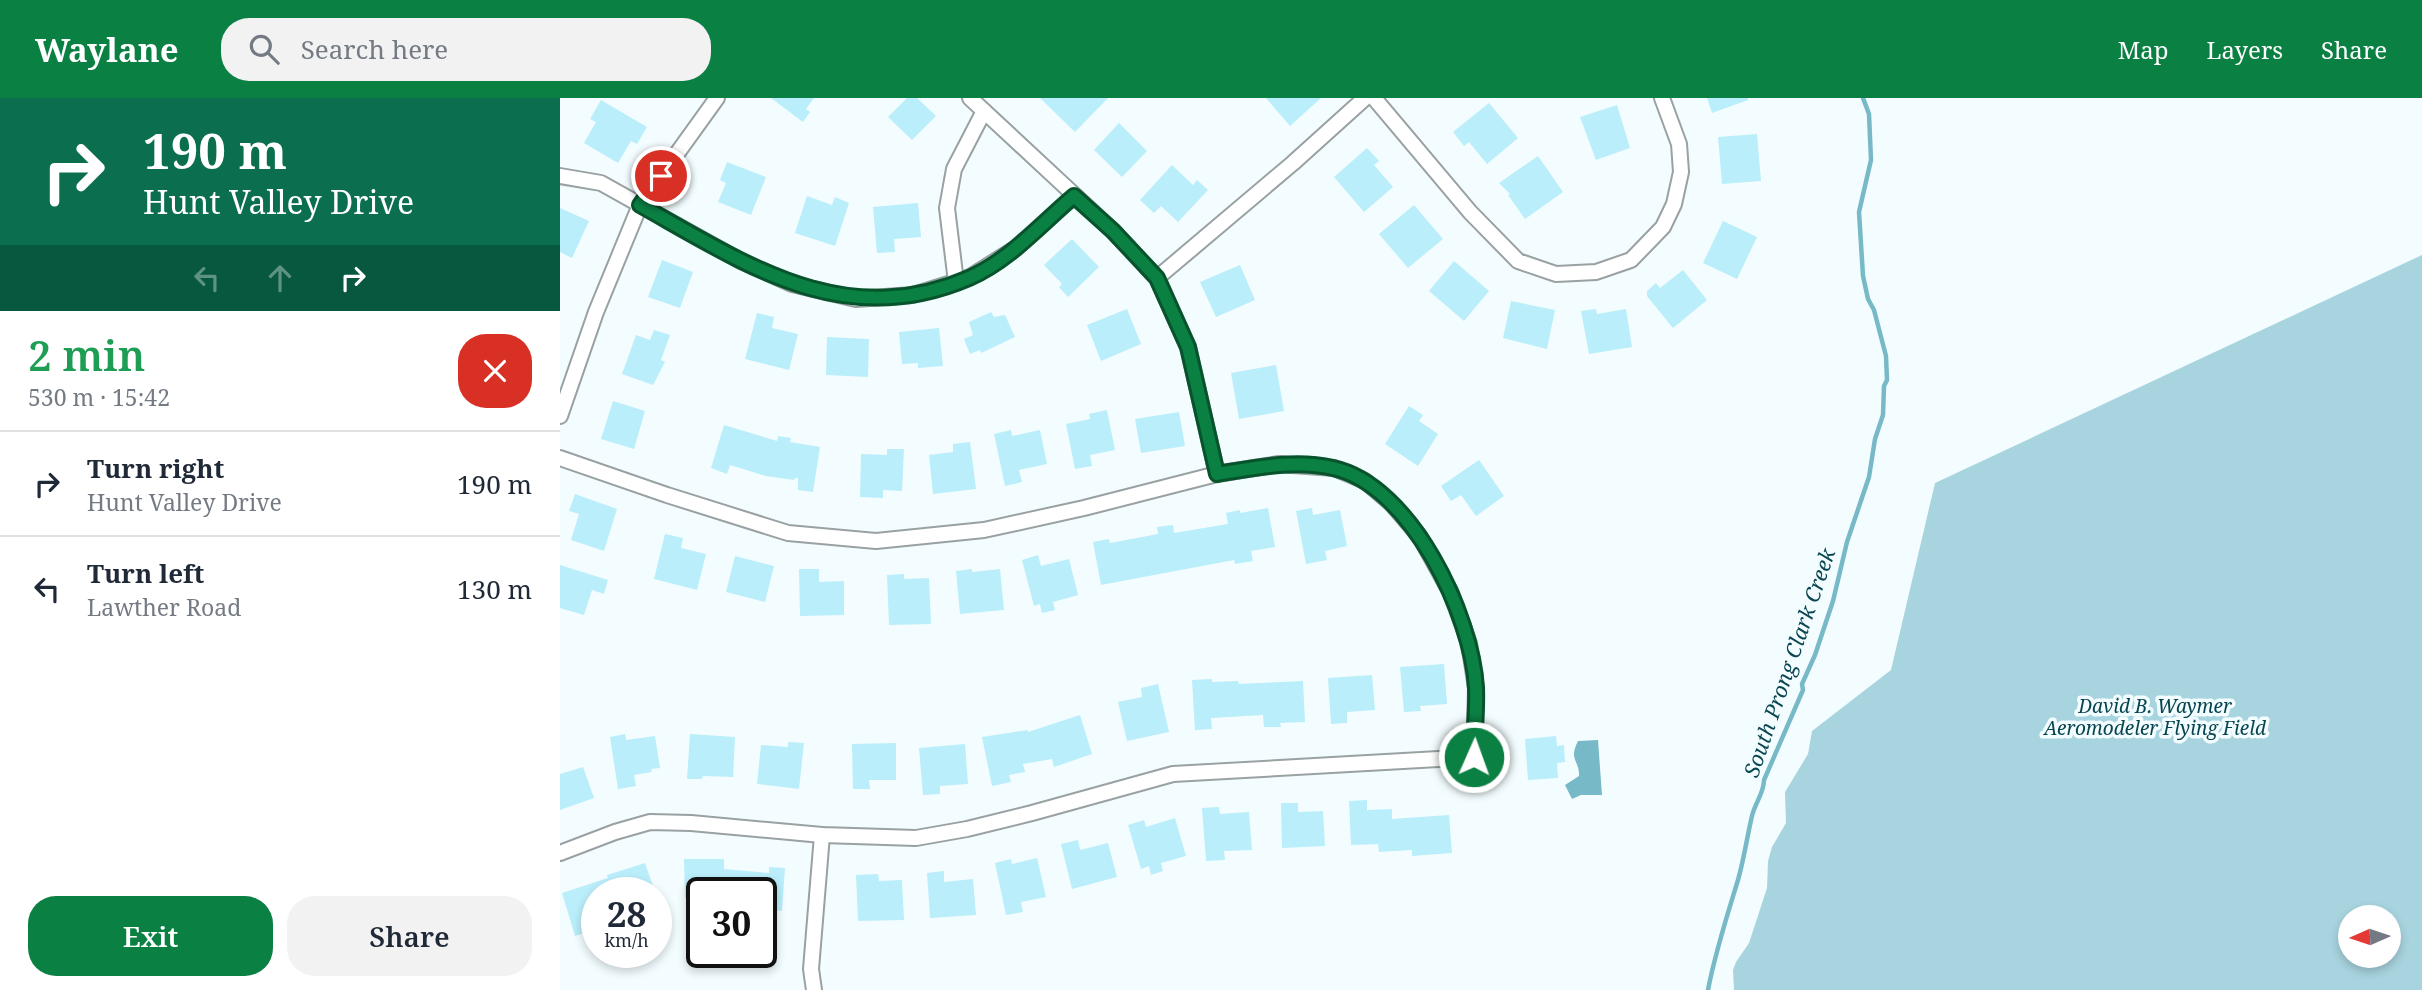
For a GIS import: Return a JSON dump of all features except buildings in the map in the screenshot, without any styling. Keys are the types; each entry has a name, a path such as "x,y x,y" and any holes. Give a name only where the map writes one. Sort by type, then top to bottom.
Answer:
{"street":[{"path":"560,416 596,312 640,205 717,98"},
{"path":"970,98 1113,231 1157,278 1188,347 1217,474"},
{"path":"1157,278 1365,98"},
{"path":"1374,98 1471,212 1518,261 1556,274 1596,272 1631,260 1663,227 1674,204 1681,172 1679,144 1662,98"},
{"path":"956,282 947,208 954,169 984,111"},
{"path":"560,177 601,183 741,261 792,284 856,299 914,295 970,277 1016,248 1074,196"},
{"path":"560,458 788,533 876,541 984,530 1217,474 1279,464 1334,468 1365,481 1392,504 1420,537 1451,593 1469,643 1476,688 1474,757 1174,774 967,829 916,838 822,835 650,822 560,853"},
{"path":"814,990 811,969 822,835"}],"green space":[{"name":"David B. Waymer Aeromodeler Flying Field","path":"2422,255 2422,990 1734,990 1733,970 1749,943 1767,888 1768,861 1772,847 1786,823 1785,792 1808,754 1812,731 1891,670 1935,483"}],"shaded area":[{"path":"1598,740 1602,795 1581,795 1572,799 1565,785 1579,776 1574,756 1575,747 1578,741"}],"waterway":[{"name":"South Prong Clark Creek","path":"1708,990 1740,872 1753,811 1803,690 1802,684 1833,601 1847,542 1869,477 1875,439 1883,415 1884,386 1887,380 1886,356 1863,276 1859,212 1871,160 1869,114 1863,98"}],"route":[{"path":"661,176 640,205 741,261 792,284 856,299 914,295 970,277 1016,248 1074,196 1113,231 1157,278 1188,347 1217,474 1279,464 1334,468 1365,481 1392,504 1420,537 1451,593 1469,643 1476,688 1474,757"}]}
